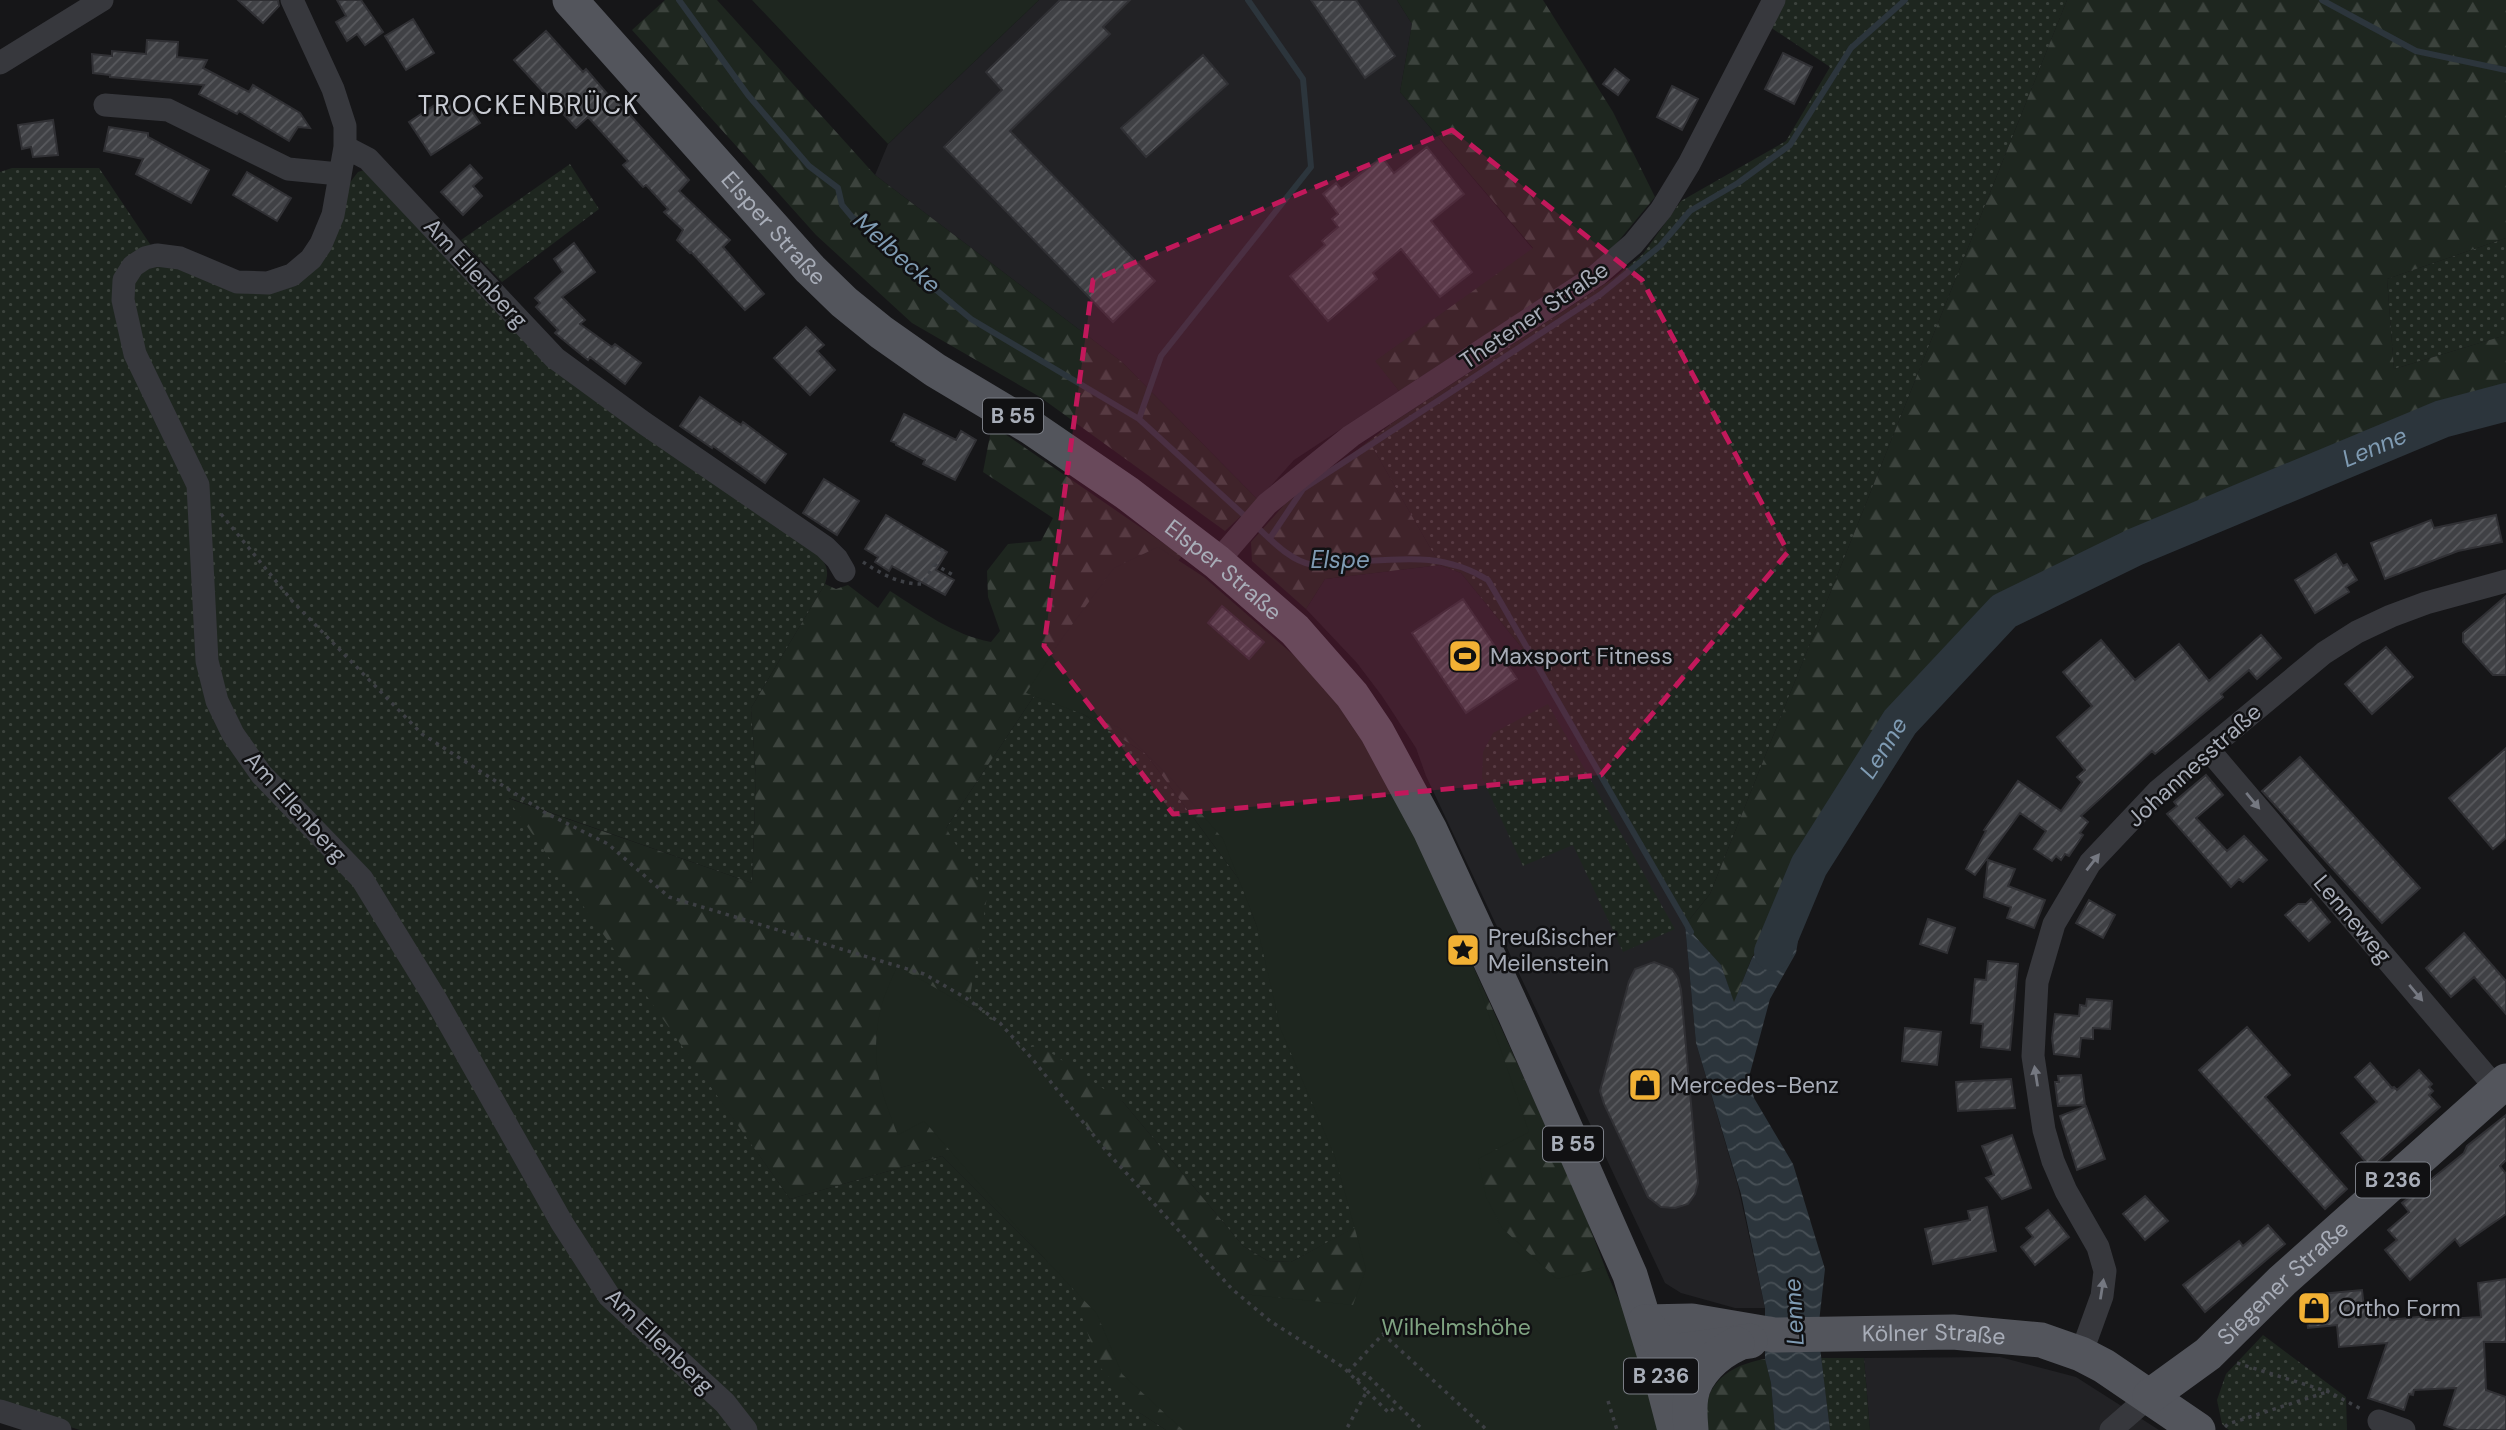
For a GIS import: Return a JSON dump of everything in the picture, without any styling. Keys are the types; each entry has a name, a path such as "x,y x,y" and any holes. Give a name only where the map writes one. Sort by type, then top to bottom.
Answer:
{"main road":[{"name":"Elsper Straße","path":"570,0 810,269 844,302 934,370 1032,428 1116,486 1227,550 1352,695 1398,769 1459,891 1630,1275 1646,1322"},
{"name":"Siegener Straße","path":"2151,1396 2208,1354 2282,1281 2502,1085"},
{"name":"Kölner Straße","path":"1646,1322 1696,1349 1774,1335 1953,1332 2041,1340 2081,1353 2151,1396 2198,1430"},
{"name":"B 236","path":"1646,1322 1675,1430"},
{"path":"1691,1430 1691,1395 1696,1349 1722,1351 1737,1344 1774,1335"}],"street":[{"path":"0,63 102,0"},
{"name":"Am Ellenberg","path":"292,0 333,89 345,126 345,147 333,215 321,244 311,259 292,275 268,283 237,282 180,258 157,254 133,266 124,280 123,300 135,354 198,485 207,661 217,701 233,734 261,774 362,879 435,998 562,1223 608,1296 725,1403 746,1430"},
{"name":"Thetener Straße","path":"1227,550 1267,504 1351,436 1597,275 1633,244 1661,210 1689,164 1774,0"},
{"path":"105,106 168,110 288,169 339,174"},
{"name":"Am Ellenberg","path":"345,147 368,159 555,358 644,423 825,547 837,559 852,566"},
{"name":"Johannesstraße","path":"2081,1353 2102,1296 2105,1271 2098,1247 2066,1191 2044,1130 2033,1056 2037,982 2054,924 2090,863 2160,790 2324,653 2357,632 2426,603 2506,582"},
{"name":"Lenneweg","path":"2208,749 2502,1085"},
{"path":"2111,1430 2151,1396"},
{"path":"0,1411 60,1430"},
{"path":"2379,1422 2404,1430"}],"path":[{"path":"198,485 293,602 422,734 544,812 608,844 669,897 924,974 966,998 1000,1023 1107,1152 1224,1280 1270,1321 1348,1372 1389,1413 1397,1405"},
{"path":"852,566 912,584 923,584 943,548"},
{"path":"934,564 953,575"},
{"path":"1348,1372 1383,1334 1487,1430"},
{"path":"2208,1354 2329,1392 2354,1404 2379,1422"},
{"path":"1357,1381 1365,1373 1423,1430"},
{"path":"1346,1430 1367,1391"},
{"path":"2222,1430 2228,1424 2329,1392"},
{"path":"1608,1401 1617,1430"},
{"path":"1478,1421 1479,1430"}],"highlighted area":[{"path":"1452,130 1642,280 1788,552 1601,775 1173,814 1044,646 1093,280"}],"shaded area":[{"path":"1039,0 1397,0 1412,24 1400,92 1533,249 1376,361 1399,391 1294,460 1258,500 1122,362 875,175 888,144"},
{"path":"1440,565 1461,573 1531,659 1608,784 1685,925 1696,1043 1738,1186 1765,1308 1735,1308 1681,1293 1665,1283 1426,776 1416,748 1357,663 1306,609 1325,579"},
{"path":"2000,1357 2076,1377 2159,1430 1870,1430 1864,1358"}],"green space":[{"path":"665,0 717,0 875,175 1122,362 1258,500 1225,531 1040,397 912,323 816,235 632,30"},
{"path":"752,0 1039,0 888,144"},
{"path":"1397,0 1543,0 1613,112 1655,197 1611,250 1399,391 1375,361 1533,248 1400,92 1412,24"},
{"path":"1783,0 2067,0 1710,894 1685,925 1608,784 1531,659 1461,573 1440,565 1369,441 1395,421 1614,278 1643,254 1681,201 1786,141 1830,67 1770,27"},
{"path":"2067,0 2506,0 2506,238 2387,279 2394,369 2506,335 2506,405 2018,601 1939,683 1807,887 1752,957 1734,1003 1721,965 1685,925 1710,894"},
{"path":"570,164 599,209 502,282 461,240"},
{"path":"12,168 99,168 152,247 178,266 301,278 348,185 358,172 364,170 460,269 816,552 826,567 825,584 751,708 756,776 752,883 509,798 790,1199 942,1156 1071,1285 1140,1413 1166,1430 80,1430 0,1405 0,172"},
{"path":"2506,238 2506,335 2394,369 2387,279"},
{"path":"992,425 1182,556 1159,585 1307,706 1325,689 1358,728 1396,797 1579,1199 1627,1325 1655,1430 1166,1430 1140,1413 1099,1366 1071,1285 942,1156 790,1199 507,798 752,883 756,776 751,708 825,584 836,589 848,585 878,608 890,591 938,621 977,639 991,642 1000,631 988,597 987,571 1008,544 1041,541 1053,518 983,472","holes":["1040,687 1146,754 1241,882 1361,1224 1291,1262 1268,1261 1243,1246 1123,1102 1041,1046 1018,1052 968,1008 987,897 946,828"]},
{"path":"1369,441 1440,565 1325,579 1306,609 1252,561 1251,542 1285,504"},
{"name":"Wilhelmshöhe","path":"1158,547 1204,577 1305,665 1355,731 1391,786 1461,934 1529,1132 1478,1159 1486,1197 1502,1228 1557,1279 1604,1267 1659,1387 1670,1430 1183,1430 1122,1374 1097,1314 924,1121 898,1135 878,1075 876,1046 881,1006 897,966 1000,1025 1193,1251 1242,1294 1353,1305 1366,1269 1335,1157 1281,1030 1257,926 1223,839 1170,777 1120,728 1026,693 1114,568"},
{"path":"1040,687 1146,754 1241,882 1362,1224 1291,1262 1268,1261 1243,1246 1123,1102 1018,1052 968,1008 946,828"},
{"path":"1548,704 1675,929 1623,952 1573,845 1523,866 1482,778 1483,752 1493,733"},
{"path":"2263,1335 2346,1397 2347,1430 2229,1430 2222,1424 2217,1400 2226,1374"},
{"path":"1821,1358 1864,1358 1870,1430 1830,1430"},
{"path":"1765,1359 1771,1383 1775,1430 1705,1430 1707,1401 1718,1381 1738,1367"}],"water":[{"path":"1807,887 1796,953 1770,999 1749,1077 1754,1098 1793,1164 1825,1269 1818,1331 1830,1430 1775,1430 1771,1383 1765,1359 1765,1308 1741,1194 1696,1043 1685,925 1721,965 1734,1002 1752,958"}],"building":[{"path":"238,0 278,0 279,6 263,23"},
{"path":"337,0 361,0 383,32 365,45 357,34 347,41 336,22 346,16"},
{"path":"1060,0 1130,0 1103,27 1110,34 1010,131 1155,281 1113,322 944,147 1002,90 986,72"},
{"path":"1311,0 1356,0 1395,56 1365,78"},
{"path":"413,19 434,53 406,70 385,36"},
{"path":"546,31 583,72 586,69 609,96 611,94 689,180 679,191 730,240 723,247 764,294 745,310 677,240 683,230 664,212 668,209 623,165 628,161 588,117 576,128 514,60"},
{"path":"147,40 178,42 177,57 207,60 203,68 249,92 253,85 300,113 310,128 298,127 289,141 239,111 237,114 199,94 204,85 110,77 93,73 92,54 112,56 112,51 146,54"},
{"path":"1783,53 1812,67 1794,104 1765,89"},
{"path":"1203,55 1228,84 1146,157 1121,128"},
{"path":"1615,69 1629,80 1618,95 1603,84"},
{"path":"1672,86 1698,99 1682,130 1657,117"},
{"path":"447,97 458,114 469,107 480,123 431,155 409,122"},
{"path":"53,120 58,155 33,157 31,147 22,149 18,125"},
{"path":"109,127 148,133 148,137 209,170 191,203 136,174 143,159 104,151"},
{"path":"1427,147 1464,194 1431,221 1472,272 1440,297 1401,249 1373,273 1377,279 1328,321 1290,276 1325,245 1322,241 1338,227 1332,219 1338,214 1323,194 1336,183 1341,189 1382,157 1394,173"},
{"path":"470,165 482,178 473,186 482,196 463,215 441,192"},
{"path":"247,172 291,198 277,221 233,195"},
{"path":"574,243 595,272 562,297 585,320 580,324 612,347 615,344 641,363 625,384 590,357 588,360 555,333 558,330 536,307 540,303 535,298 563,272 554,259"},
{"path":"806,327 824,345 817,351 835,370 810,395 774,358"},
{"path":"700,397 741,425 743,422 786,454 765,483 680,426"},
{"path":"904,414 956,440 961,431 976,440 955,480 923,464 925,460 891,441"},
{"path":"824,479 859,501 837,535 803,513"},
{"path":"886,515 947,552 936,570 954,580 945,595 892,566 889,571 875,562 878,557 865,549"},
{"path":"2496,515 2502,542 2458,551 2385,579 2371,543 2431,520 2434,528"},
{"path":"2336,554 2343,566 2347,564 2357,580 2346,587 2349,592 2315,613 2295,580"},
{"path":"2506,596 2506,675 2493,675 2463,642 2463,633"},
{"name":"Maxsport Fitness","path":"1463,599 1517,679 1466,713 1412,633"},
{"path":"1222,606 1264,642 1249,659 1208,623"},
{"path":"2261,635 2281,658 2257,679 2249,670 2221,694 2223,697 2155,754 2152,751 2081,816 2088,822 2069,856 2065,854 2061,860 2056,856 2052,861 2034,849 2046,831 2020,813 1975,875 1966,869 1986,831 1984,830 2018,781 2061,811 2082,782 2077,777 2085,770 2057,737 2092,706 2063,672 2101,640 2135,680 2179,644 2209,681"},
{"path":"2386,647 2413,677 2372,714 2345,684"},
{"path":"2506,748 2506,838 2493,849 2449,798"},
{"path":"2300,757 2420,888 2382,923 2262,791"},
{"path":"2206,775 2223,795 2196,818 2227,851 2244,836 2267,860 2243,882 2239,879 2231,887 2167,814 2177,806 2174,802"},
{"path":"1988,860 2015,869 2008,886 2045,900 2034,928 2007,918 2011,907 1984,897"},
{"path":"2311,899 2330,922 2309,941 2285,915 2298,904 2306,904"},
{"path":"2089,900 2115,915 2103,938 2076,923"},
{"path":"1928,919 1955,928 1947,953 1920,944"},
{"path":"2464,933 2506,981 2506,1014 2474,977 2451,997 2426,968"},
{"path":"1988,961 2018,964 2010,1050 1981,1047 1983,1024 1971,1023 1975,979 1986,980"},
{"name":"Mercedes-Benz","path":"1654,962 1672,969 1681,990 1698,1183 1688,1204 1675,1208 1661,1207 1648,1197 1600,1091 1629,981 1635,969"},
{"path":"2087,999 2112,1001 2110,1029 2093,1028 2093,1039 2081,1038 2079,1057 2054,1054 2052,1038 2055,1014 2079,1016 2080,1005 2086,1006"},
{"path":"2247,1027 2290,1075 2265,1097 2347,1189 2325,1209 2199,1070"},
{"path":"1905,1028 1941,1032 1937,1065 1902,1061"},
{"path":"2370,1063 2392,1088 2397,1090 2419,1070 2432,1084 2429,1087 2433,1091 2429,1095 2440,1107 2371,1168 2341,1133 2377,1102 2355,1077"},
{"path":"2081,1075 2085,1105 2058,1106 2055,1082 2059,1082 2058,1076"},
{"path":"2011,1079 2015,1108 1958,1111 1956,1082"},
{"path":"2086,1106 2105,1159 2077,1170 2060,1116"},
{"path":"2506,1115 2506,1160 2500,1166 2506,1174 2506,1214 2460,1246 2455,1239 2410,1280 2385,1250 2397,1240 2388,1230 2409,1212 2402,1203"},
{"path":"2012,1135 2031,1188 2002,1199 1986,1178 1994,1175 1982,1146"},
{"path":"2145,1196 2168,1221 2145,1240 2123,1214"},
{"path":"1987,1207 1996,1251 1933,1264 1925,1229 1970,1220 1968,1211"},
{"path":"2048,1210 2069,1237 2035,1265 2021,1247 2033,1237 2026,1228"},
{"path":"2268,1225 2285,1244 2205,1312 2183,1285 2239,1241 2243,1246"},
{"path":"2506,1279 2506,1342 2484,1342 2486,1390 2506,1397 2506,1430 2458,1430 2444,1425 2456,1388 2414,1390 2413,1395 2409,1394 2404,1410 2368,1398 2387,1343 2339,1347 2337,1325 2308,1328 2305,1301 2310,1295 2362,1290 2364,1307 2389,1305 2390,1320 2427,1316 2426,1320 2481,1317 2478,1283"}],"waterway":[{"name":"Melbecke","path":"679,0 748,95 809,166 838,188 842,205 852,217 883,239 910,268 971,319 1139,419"},
{"name":"Elspe","path":"1247,518 1139,419 1161,356 1311,167 1303,79 1248,0"},
{"path":"1270,538 1303,489 1601,294 1660,246 1690,211 1738,183 1790,145 1851,48 1905,0"},
{"path":"2322,0 2416,51 2506,70"},
{"name":"Lenne","path":"1773,952 1809,866 1900,722 2004,611 2135,547 2442,419 2506,402"},
{"name":"Elspe","path":"1255,525 1289,555 1313,565 1421,559 1455,565 1488,580 1691,932"}],"place":[{"name":"Maxsport Fitness","path":"1465,656"},
{"name":"Preußischer Meilenstein","path":"1463,950"},
{"name":"Mercedes-Benz","path":"1645,1085"},
{"name":"Ortho Form","path":"2314,1308"}],"district":[{"name":"TROCKENBRÜCK","path":"529,105"}]}
